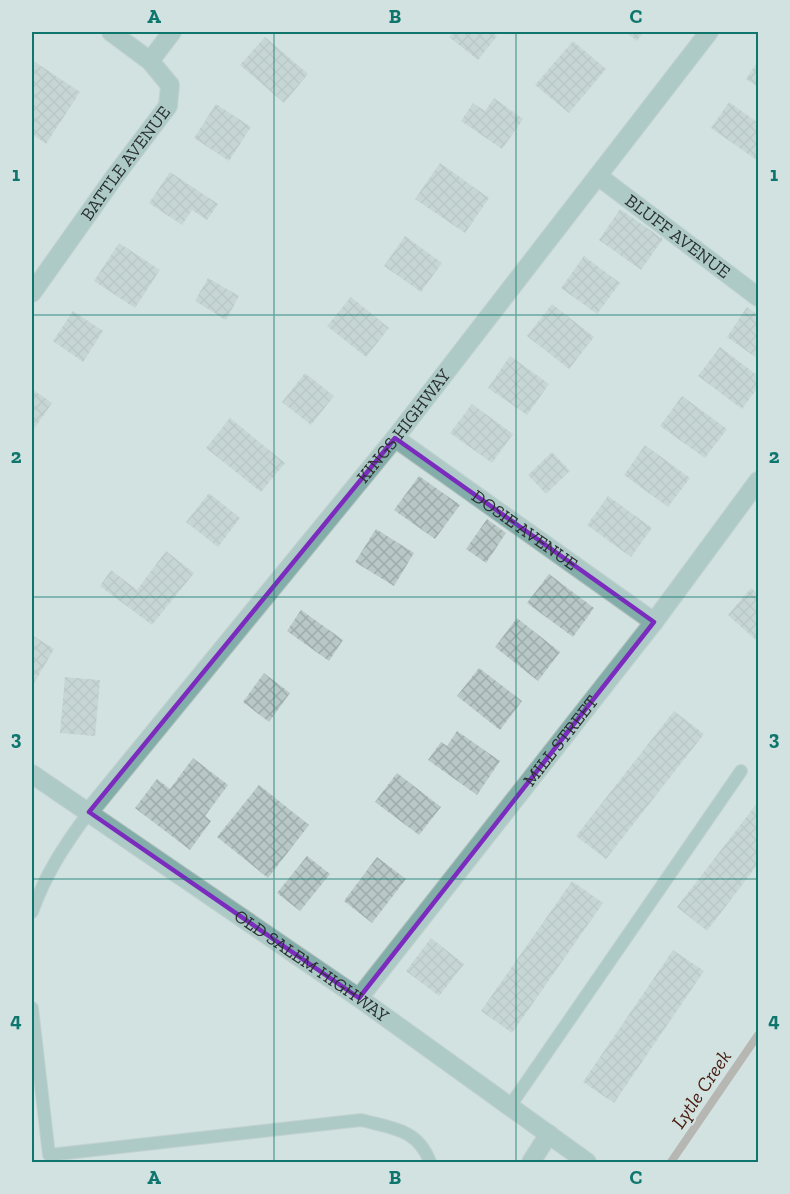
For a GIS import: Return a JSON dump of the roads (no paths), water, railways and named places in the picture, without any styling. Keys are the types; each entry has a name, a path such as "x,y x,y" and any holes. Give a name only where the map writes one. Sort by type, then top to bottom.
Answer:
{"street":[{"name":"BATTLE AVENUE","path":"32,293 168,106 170,84 150,61 111,32"},
{"path":"150,61 172,32"},
{"name":"KINGS HIGHWAY","path":"89,812 395,438 709,32"},
{"name":"BLUFF AVENUE","path":"598,176 759,297"},
{"name":"DOSIE AVENUE","path":"395,438 654,622"},
{"name":"MILL STREET","path":"359,998 654,622 759,481"},
{"name":"OLD SALEM HIGHWAY","path":"32,774 359,998 587,1162"},
{"path":"531,1162 549,1134"}],"lane":[{"path":"510,1106 741,771"},
{"path":"32,912 43,881 66,842 89,812"},
{"path":"32,1008 49,1155 361,1120 411,1134 430,1162"}],"waterway":[{"name":"Lytle Creek","path":"671,1162 758,1035"}]}
